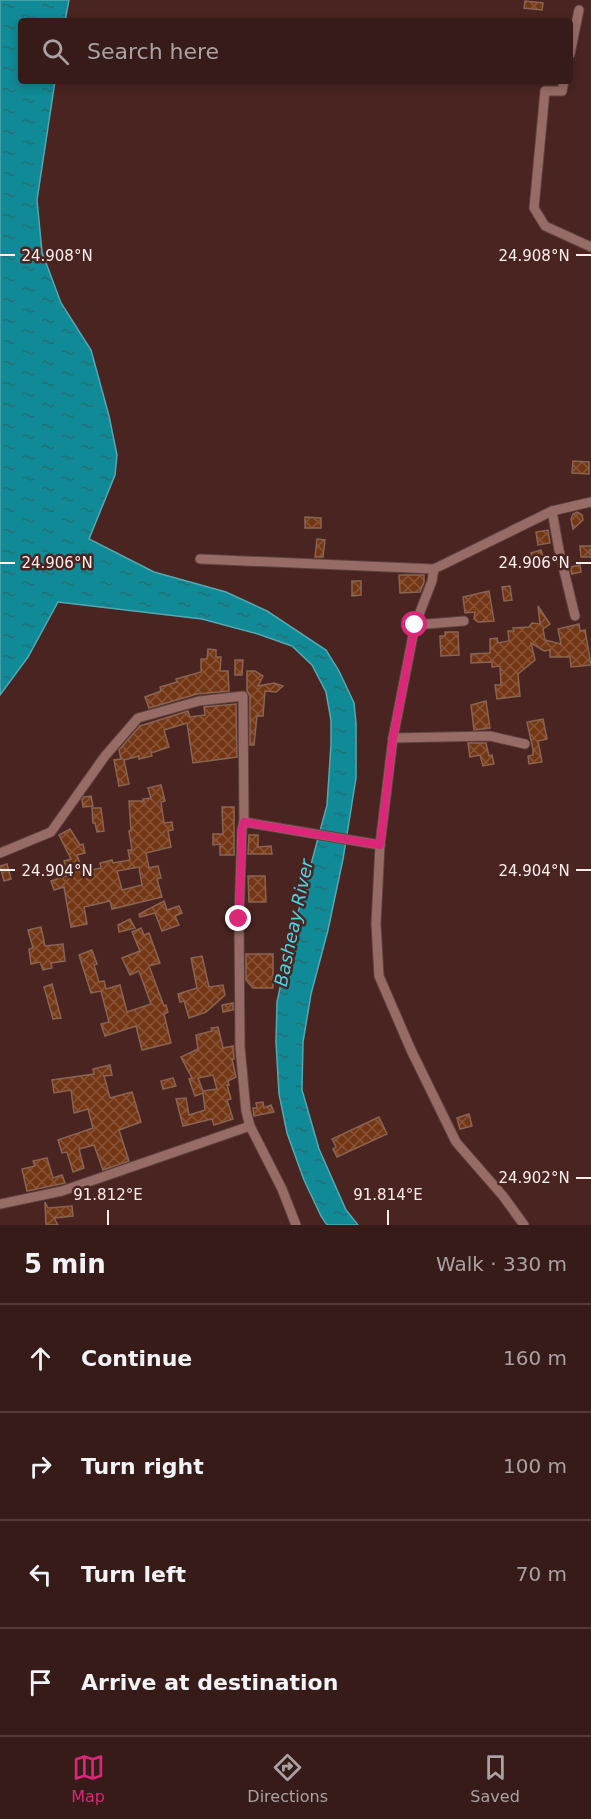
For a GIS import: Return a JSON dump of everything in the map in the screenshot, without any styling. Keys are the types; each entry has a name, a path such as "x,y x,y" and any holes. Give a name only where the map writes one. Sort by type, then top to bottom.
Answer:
{"street":[{"path":"573,39 579,10"},
{"path":"563,84 562,91 545,91 534,208 545,226 591,247"},
{"path":"200,559 434,569 552,511 591,502"},
{"path":"552,511 574,616"},
{"path":"434,569 432,581 415,625 393,738 380,845 376,924 379,976 411,1050 456,1143 503,1196 524,1225"},
{"path":"415,625 464,621"},
{"path":"0,853 51,832 105,756 138,718 199,701 243,696 244,822 239,919 240,1047 246,1111 250,1126 282,1189 296,1225"},
{"path":"393,738 490,736 525,744"},
{"path":"244,822 380,845"},
{"path":"0,1204 62,1191 250,1126"}],"water":[{"path":"0,0 69,0 66,18 18,18 18,84 55,84 37,200 42,252 61,303 91,350 117,455 115,475 89,539 154,572 226,592 267,611 326,650 354,703 356,778 343,859 311,994 303,1042 302,1090 319,1149 346,1210 358,1225 327,1225 321,1216 304,1180 287,1133 279,1094 276,1042 277,1002 289,946 327,805 331,720 326,692 312,665 292,646 202,619 58,602 28,657 0,695"}],"building":[{"path":"525,1 543,3 542,10 524,8"},
{"path":"573,461 589,462 589,474 572,473"},
{"path":"577,512 582,515 583,520 573,529 571,519"},
{"path":"305,517 321,518 321,528 305,528"},
{"path":"548,530 550,543 538,545 536,532"},
{"path":"317,539 325,540 323,557 315,557"},
{"path":"580,546 591,546 591,557 581,557"},
{"path":"541,550 544,558 534,562 531,553"},
{"path":"580,565 581,572 572,574 570,567"},
{"path":"399,575 424,575 420,592 400,593"},
{"path":"352,581 361,581 361,595 352,596"},
{"path":"510,586 512,600 504,601 502,587"},
{"path":"489,591 494,621 478,622 474,619 475,612 465,613 463,597"},
{"path":"538,606 550,624 543,629 545,640 561,644 558,629 579,624 580,631 585,630 591,665 571,667 570,657 550,657 550,650 544,651 531,643 535,660 518,674 520,696 497,699 495,685 501,685 500,666 492,667 492,662 471,663 471,654 490,653 490,639 497,638 498,643 509,641 508,631 514,631 513,628 529,627 532,623 540,624"},
{"path":"445,632 458,632 459,655 441,656 440,636 445,636"},
{"path":"208,649 216,650 216,657 221,657 220,671 228,671 229,691 197,694 149,708 145,697 161,691 160,687 177,682 176,679 201,672 201,659 207,659"},
{"path":"235,660 243,660 242,675 235,675"},
{"path":"247,671 255,671 263,676 258,686 274,683 283,686 276,692 265,691 263,716 257,716 254,745 250,745 250,696 247,691"},
{"path":"486,701 490,728 474,730 471,705"},
{"path":"236,704 237,757 193,763 187,723 164,730 169,747 151,753 152,756 139,759 139,756 124,760 129,784 119,786 114,760 121,759 119,750 140,726 188,711 190,717 205,715 204,707"},
{"path":"543,719 547,739 538,741 542,762 529,764 528,756 533,755 533,749 527,722"},
{"path":"468,743 486,743 489,756 492,755 494,764 483,766 480,755 470,757"},
{"path":"161,785 165,801 161,802 164,823 172,822 173,830 168,831 171,847 146,853 149,868 158,866 161,878 157,879 162,897 112,909 110,901 84,907 87,924 71,927 64,887 54,890 51,881 68,875 64,861 71,859 59,835 70,829 80,845 83,844 85,853 77,855 83,872 101,868 100,863 130,860 128,850 132,850 129,831 131,831 129,801 144,801 143,799 151,798 148,788","holes":["139,867 142,885 122,890 117,871"]},
{"path":"91,796 93,806 83,807 84,797"},
{"path":"222,807 234,807 234,855 220,855 220,844 213,845 213,834 223,834"},
{"path":"92,808 101,808 104,831 97,832 95,823 93,823"},
{"path":"249,835 258,835 258,847 271,846 272,854 248,854"},
{"path":"7,864 11,879 4,881 0,866"},
{"path":"248,876 265,876 266,902 249,902"},
{"path":"164,901 167,910 179,906 182,913 175,916 179,925 162,931 155,913 140,917 139,914"},
{"path":"130,919 135,928 119,932 118,925"},
{"path":"41,927 45,946 63,944 65,961 51,963 52,968 43,970 40,962 31,964 29,949 33,948 28,930"},
{"path":"141,928 144,935 149,933 160,963 149,966 168,1012 164,1014 171,1043 142,1050 136,1026 105,1036 101,1024 109,1022 101,991 91,993 79,955 92,950 97,964 94,965 99,982 104,981 106,989 120,985 127,1012 151,1004 139,971 130,975 122,958 140,951 132,932"},
{"path":"246,954 273,954 273,988 253,988 246,980"},
{"path":"202,956 209,987 223,985 225,995 206,1012 189,1018 184,1001 180,1002 178,994 197,988 191,958"},
{"path":"52,984 61,1018 53,1019 44,987"},
{"path":"233,1003 233,1010 223,1012 222,1005"},
{"path":"218,1027 223,1048 233,1046 234,1059 232,1059 236,1077 228,1081 231,1099 227,1100 233,1119 214,1125 212,1119 183,1126 176,1099 186,1098 189,1115 205,1110 203,1093 195,1096 189,1079 192,1078 181,1057 198,1049 196,1035 212,1031 211,1028","holes":["213,1075 217,1089 203,1091 198,1078"]},
{"path":"110,1065 112,1075 104,1076 110,1098 132,1092 141,1122 119,1130 129,1161 103,1170 94,1145 79,1149 84,1168 73,1172 67,1152 62,1153 58,1140 93,1128 88,1109 74,1113 71,1090 54,1093 52,1080 94,1074 93,1069"},
{"path":"173,1078 176,1086 163,1089 161,1081"},
{"path":"263,1102 264,1108 271,1105 274,1112 254,1116 253,1108 257,1108 256,1103"},
{"path":"469,1114 472,1126 460,1129 457,1118"},
{"path":"379,1117 387,1134 337,1157 332,1139"},
{"path":"47,1158 53,1178 62,1175 65,1183 27,1191 22,1169 35,1166 33,1161"},
{"path":"45,1202 48,1208 72,1206 73,1216 54,1218 58,1225 46,1225"}],"route":[{"path":"239,919 244,822 380,845 393,738 415,625"}],"water label":[{"name":"Basheay River","path":"294,923"}]}
